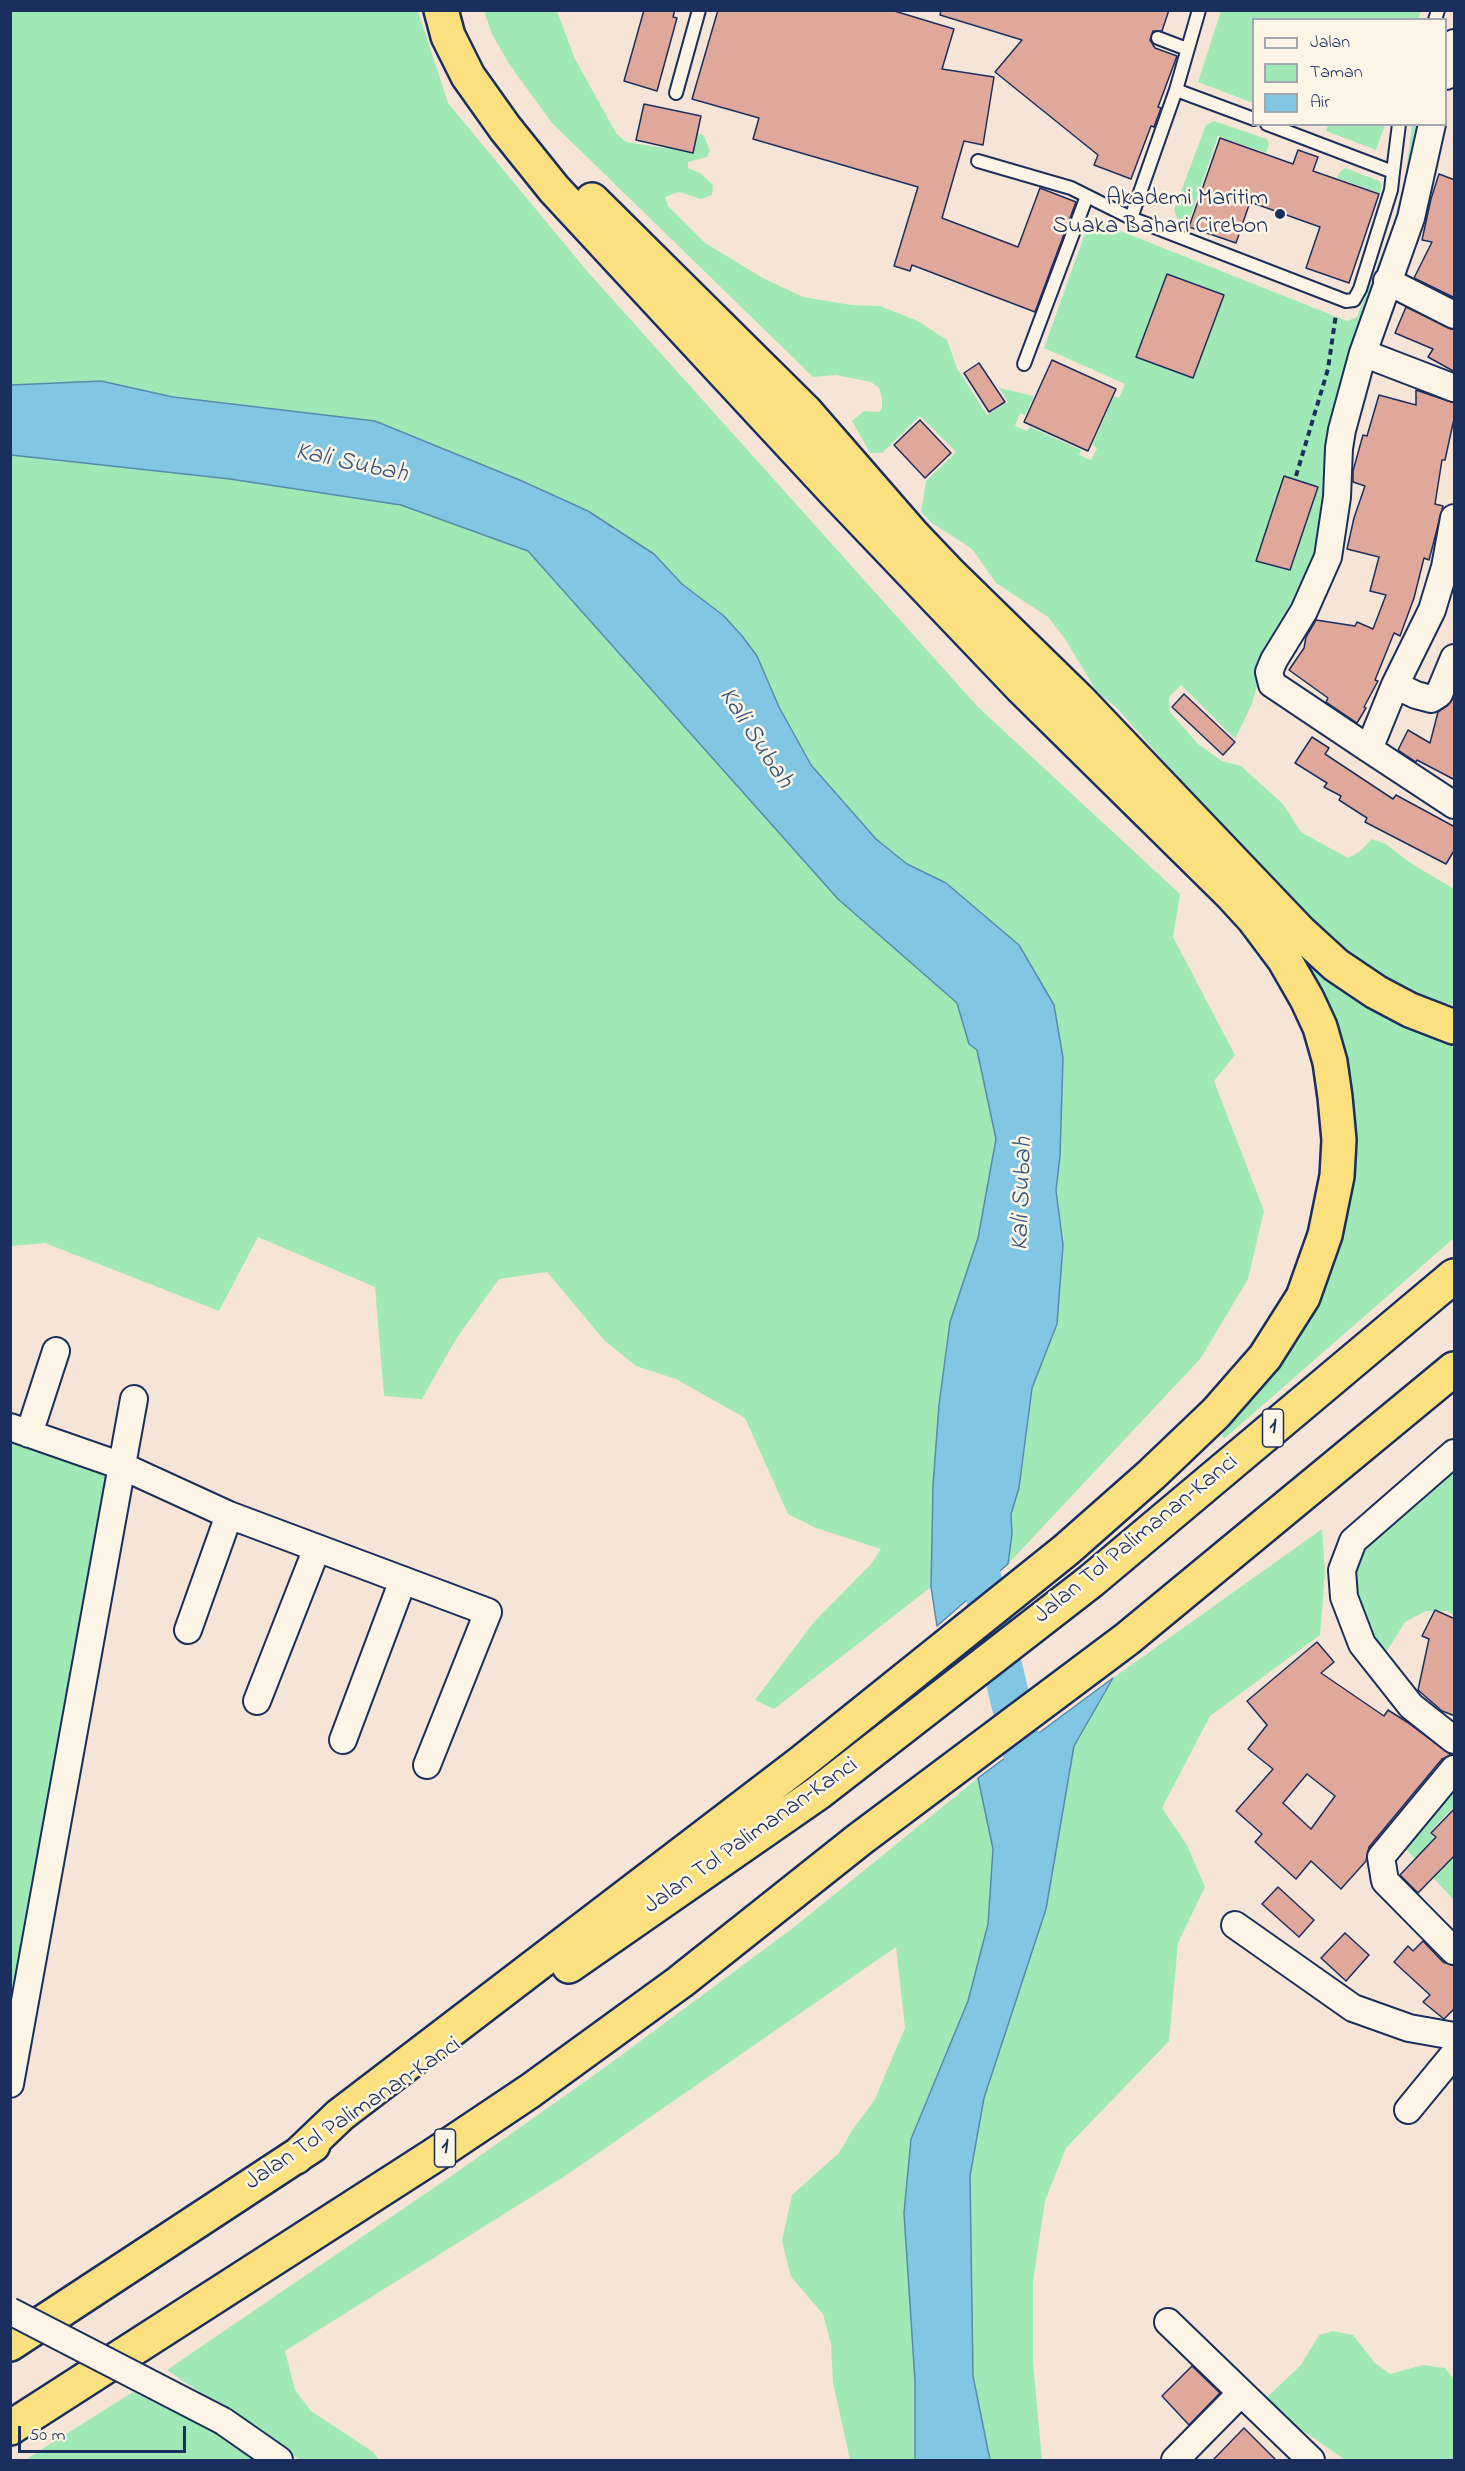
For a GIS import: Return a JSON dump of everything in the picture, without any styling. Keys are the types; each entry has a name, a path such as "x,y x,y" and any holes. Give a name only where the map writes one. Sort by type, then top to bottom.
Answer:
{"highway":[{"path":"296,2157 340,2115 801,1762 1066,1550 1151,1476 1215,1413 1265,1357 1303,1297 1325,1234 1337,1176 1339,1140 1330,1062 1320,1027 1284,959 1232,894 1013,680 771,424 554,189 505,129 468,76 448,36 441,10"},
{"path":"456,10 460,26 502,100 543,149 806,412 912,534 1078,699 1299,932 1336,965 1376,992 1410,1010 1455,1027"},
{"name":"Jalan Tol Palimanan–Kanci","path":"10,2344 296,2157 818,1793 1091,1581 1455,1276"},
{"name":"1","path":"10,2428 433,2156 530,2091 680,1982 860,1839 1127,1639 1455,1369"}],"street":[{"path":"1447,72 1455,43"},
{"path":"1432,126 1411,218 1363,353 1339,448 1337,496 1328,557 1317,584 1269,672 1272,684 1281,692 1455,805"},
{"path":"1387,281 1455,315"},
{"path":"1363,353 1455,388"},
{"path":"1369,749 1395,685 1432,610 1445,567 1455,518"},
{"path":"1395,685 1431,699 1439,694 1455,658"},
{"path":"56,1351 20,1430 122,1466 229,1515 488,1612 427,1765"},
{"path":"10,2084 134,1399"},
{"path":"1455,1453 1353,1541 1342,1570 1344,1597 1362,1644 1411,1706 1455,1740"},
{"path":"188,1630 229,1515"},
{"path":"257,1701 317,1548"},
{"path":"343,1740 403,1580"},
{"path":"1455,1769 1382,1857 1384,1881 1455,1951"},
{"path":"1235,1925 1353,2008 1409,2028 1455,2036"},
{"path":"1408,2110 1455,2054"},
{"path":"10,2311 223,2421 279,2460"},
{"path":"1168,2322 1311,2460"},
{"path":"1175,2460 1241,2393"}],"lane":[{"path":"676,93 699,10"},
{"path":"1131,218 1176,90 1199,10"},
{"path":"1158,38 1187,49"},
{"path":"1176,90 1252,118"},
{"path":"1272,126 1393,172"},
{"path":"978,161 1071,188 1131,218 1346,301 1354,300 1360,289 1391,190 1399,126"},
{"path":"1024,364 1087,196"}],"path":[{"path":"1296,476 1328,369 1337,299"}],"green space":[{"path":"1221,10 1421,11 1418,18 1252,18 1252,103 1198,82"},
{"path":"10,11 418,11 448,103 587,271 978,707 1180,894 1173,937 1235,1055 1214,1081 1264,1211 1248,1279 1201,1358 1008,1564 1012,1534 1011,1514 1019,1488 1032,1388 1057,1324 1063,1245 1056,1190 1060,1156 1054,1005 1019,945 946,883 907,864 876,839 811,765 779,707 757,656 742,636 724,616 682,584 654,554 588,511 522,481 375,421 173,397 101,381 11,385"},
{"path":"484,11 557,11 575,59 616,133 626,142 664,148 675,147 693,134 698,133 704,136 710,151 707,157 688,162 688,168 700,173 713,185 712,195 701,199 679,192 665,197 668,206 705,243 763,278 803,297 851,305 880,306 918,321 947,340 957,368 987,415 1008,402 999,388 1034,396 1025,415 1020,413 1015,426 1027,431 1030,427 1081,450 1079,455 1091,460 1097,448 1092,445 1114,396 1119,398 1125,384 1044,348 1088,225 1098,222 1347,321 1357,317 1392,228 1405,180 1412,126 1423,126 1322,525 1311,559 1290,605 1265,646 1252,704 1235,739 1181,685 1169,697 1170,712 1198,744 1222,761 1241,766 1283,804 1301,832 1348,858 1359,852 1372,839 1386,844 1409,862 1454,889 1454,1005 1405,994 1344,956 1310,918 1256,869 1117,708 1097,692 1065,639 1048,617 996,583 972,549 932,523 921,512 926,481 956,452 920,416 882,453 870,453 852,421 864,411 879,412 882,408 882,398 879,388 871,382 836,375 813,377 552,123 509,64 492,34"},
{"path":"1214,121 1267,139 1269,144 1266,153 1218,136 1187,227 1178,220 1174,210 1206,125"},
{"path":"1327,126 1385,126 1376,150 1326,131"},
{"path":"1345,168 1379,181 1382,185 1380,193 1337,178"},
{"path":"10,455 230,479 401,505 528,551 838,899 957,1003 969,1043 977,1050 996,1139 978,1238 950,1322 939,1405 933,1485 931,1587 774,1709 755,1700 814,1622 871,1564 881,1549 816,1528 788,1514 745,1418 676,1379 636,1366 604,1340 547,1272 499,1279 456,1339 422,1399 384,1396 375,1287 258,1237 219,1311 45,1243 11,1246"},
{"path":"1281,936 1329,978 1362,1002 1403,1026 1454,1045 1454,1238 1225,1438 1222,1437 1223,1432 1274,1370 1348,1155"},
{"path":"11,1433 98,1464 110,1476 11,2010"},
{"path":"1454,1463 1454,1615 1447,1611 1426,1611 1405,1622 1382,1659 1367,1634 1353,1588 1355,1561 1369,1539 1402,1518 1422,1501 1439,1477"},
{"path":"1322,1529 1325,1573 1320,1635 1210,1716 1162,1808 1187,1845 1205,1887 1178,1943 1169,2041 1066,2148 1045,2201 1033,2281 1033,2362 1042,2460 990,2460 973,2376 970,2176 984,2098 1046,1909 1074,1746 1113,1678"},
{"path":"978,1778 993,1848 988,1924 968,2001 915,2381 915,2460 850,2460 833,2383 831,2344 823,2314 791,2277 782,2241 792,2195 839,2153 874,2101 905,2028 896,1947 568,2174 285,2351 295,2390 311,2411 373,2452 379,2460 300,2460 167,2370 457,2172 604,2068 793,1928"},
{"path":"1454,1780 1454,1806 1429,1833 1454,1857 1454,1900 1403,1846"},
{"path":"1333,2331 1353,2335 1375,2363 1390,2374 1423,2365 1445,2368 1454,2379 1454,2460 1345,2460 1283,2417 1265,2399 1301,2365 1319,2335"},
{"path":"133,2392 215,2432 255,2460 25,2460"}],"water":[{"name":"Kali Subah","path":"101,381 173,397 375,421 522,481 588,511 654,554 682,584 724,616 742,636 757,656 779,707 811,765 876,839 907,864 946,883 1019,945 1054,1005 1063,1058 1060,1156 1056,1190 1063,1245 1057,1324 1032,1388 1019,1488 1011,1514 1012,1534 1008,1564 937,1626 931,1587 933,1485 939,1405 950,1322 978,1238 996,1139 977,1050 969,1044 957,1003 838,899 528,551 401,505 230,479 11,455 11,385"},
{"path":"1113,1678 1074,1746 1046,1909 984,2098 970,2176 973,2376 990,2460 915,2460 915,2381 904,2213 911,2139 968,2001 988,1924 993,1849 978,1778"}],"building":[{"path":"644,10 675,10 673,17 677,18 657,91 624,81"},
{"path":"718,10 891,10 954,29 942,69 994,77 983,145 964,141 942,218 1018,247 1040,188 1076,202 1035,312 912,265 910,271 894,266 918,187 753,139 759,118 692,99"},
{"path":"941,10 1169,10 1162,31 1153,31 1150,40 1155,48 1177,56 1158,107 1161,108 1154,127 1151,126 1131,179 1094,165 1098,155 995,72 1022,40 940,15"},
{"path":"644,104 701,116 693,153 636,140"},
{"path":"1220,138 1293,164 1298,150 1318,157 1313,171 1379,194 1349,283 1306,268 1320,227 1250,202 1236,243 1189,227"},
{"path":"1439,174 1455,180 1455,298 1414,278 1432,242 1422,240"},
{"path":"1167,274 1224,295 1193,378 1136,357"},
{"path":"1406,307 1455,330 1455,372 1428,357 1433,349 1395,333"},
{"path":"1052,360 1116,389 1088,451 1024,422"},
{"path":"979,363 1005,402 989,412 964,373"},
{"path":"1416,390 1454,403 1454,419 1445,460 1442,460 1435,504 1443,506 1429,560 1424,558 1414,598 1400,636 1394,633 1375,680 1378,681 1357,723 1326,702 1328,698 1289,670 1304,648 1306,637 1316,620 1355,626 1357,622 1373,629 1386,595 1370,591 1379,557 1347,549 1365,486 1353,482 1353,471 1363,435 1367,436 1379,395 1416,405"},
{"path":"920,420 951,453 925,478 894,445"},
{"path":"1284,476 1318,487 1290,570 1256,561"},
{"path":"1184,694 1235,742 1223,755 1172,707"},
{"path":"1455,696 1455,780 1417,760 1416,762 1398,750 1408,730 1430,743 1438,712"},
{"path":"1312,737 1329,748 1325,754 1393,799 1396,795 1455,827 1455,849 1446,864 1365,822 1367,818 1339,800 1341,796 1324,787 1327,783 1295,763"},
{"path":"1435,1610 1455,1619 1455,1716 1442,1711 1418,1690 1429,1639 1422,1636"},
{"path":"1317,1642 1334,1662 1321,1673 1384,1716 1388,1710 1451,1755 1442,1759 1369,1847 1366,1861 1341,1889 1311,1861 1296,1879 1255,1842 1262,1834 1236,1811 1273,1769 1248,1749 1267,1725 1247,1701","holes":["1307,1774 1335,1796 1311,1829 1283,1803"]},
{"path":"1455,1808 1455,1855 1418,1893 1400,1875 1436,1837 1431,1833"},
{"path":"1278,1887 1314,1920 1299,1937 1262,1904"},
{"path":"1345,1933 1369,1955 1346,1981 1321,1958"},
{"path":"1423,1941 1443,1962 1455,1966 1455,2008 1444,2019 1423,2002 1430,1995 1394,1962 1408,1946 1413,1951"},
{"path":"1192,2366 1220,2393 1189,2425 1162,2396"},
{"path":"1244,2428 1276,2460 1213,2460"}],"waterway":[{"path":"976,1531 975,1551 1034,1800"}],"place":[{"name":"Akademi Maritim Suaka Bahari Cirebon","path":"1280,214"}]}
